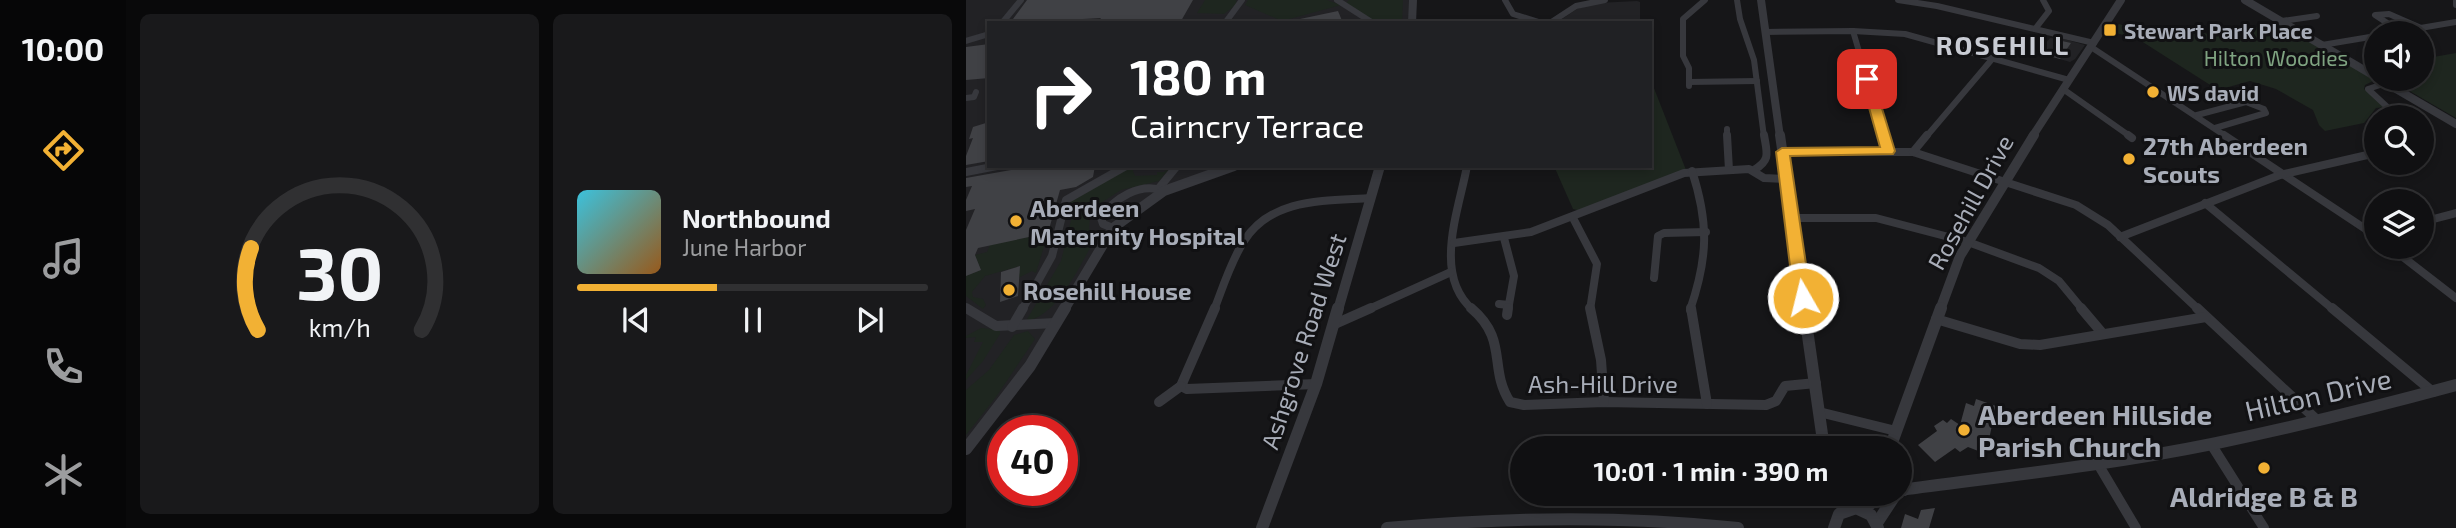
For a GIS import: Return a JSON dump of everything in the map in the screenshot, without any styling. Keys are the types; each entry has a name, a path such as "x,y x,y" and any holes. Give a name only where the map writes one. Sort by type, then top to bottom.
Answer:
{"street":[{"path":"1004,21 1021,0"},
{"path":"1226,21 1242,0"},
{"path":"1337,0 1370,21"},
{"path":"1412,21 1413,0"},
{"path":"1505,0 1513,14 1536,21"},
{"path":"1553,21 1571,8 1589,1 1605,0"},
{"path":"1705,0 1683,19 1683,53 1688,65 1689,84 1758,82"},
{"path":"1737,0 1740,19 1753,54 1767,158 1754,170"},
{"path":"1761,0 1822,436"},
{"path":"1898,0 2035,29 2093,45 2364,226"},
{"path":"2035,29 2049,11 2043,0"},
{"name":"Rosehill Drive","path":"1895,436 1936,319 1968,242 2121,0"},
{"path":"2245,0 2364,70"},
{"path":"2384,21 2375,15 2389,14 2405,21"},
{"path":"2281,21 2317,16"},
{"path":"2434,26 2456,22"},
{"path":"1765,32 1853,31 1905,34 2069,80"},
{"path":"1853,31 1888,151"},
{"path":"966,41 987,35"},
{"path":"2322,45 2364,38"},
{"path":"1913,152 1993,58"},
{"path":"2063,89 2132,138"},
{"path":"2370,91 2385,105"},
{"path":"2400,91 2456,124"},
{"path":"966,98 974,97 975,92"},
{"path":"2197,115 2246,102 2264,109 2266,113 2215,128"},
{"path":"1727,129 1729,170"},
{"path":"1782,152 1913,152 2076,205 2109,225 2318,421"},
{"path":"2120,237 2286,174 2364,156"},
{"path":"966,172 987,168"},
{"path":"1012,327 1052,256 1066,200 1122,168"},
{"path":"966,449 1030,366 1113,228 1162,190 1176,168"},
{"path":"1113,228 1103,224 1101,218 1112,203 1136,191 1162,190 1228,168"},
{"name":"Ashgrove Road West","path":"1262,528 1316,383 1379,168"},
{"path":"1335,324 1451,272 1467,168"},
{"path":"1454,243 1504,238 1573,218 1692,171 1754,170 1764,178 1786,179"},
{"path":"1692,171 1701,195 1706,232 1704,269 1690,310 1707,404"},
{"path":"1159,402 1181,386 1252,226 1276,210 1297,203 1371,198"},
{"path":"2204,203 2433,392"},
{"path":"2434,219 2456,213"},
{"path":"1573,218 1597,264 1590,307 1601,360 1604,402"},
{"path":"1791,218 1876,218 1968,242 2039,268 2059,281 2103,334"},
{"path":"1654,278 1658,236 1664,233 1706,232"},
{"path":"1504,238 1514,276 1505,308"},
{"path":"2405,259 2456,298"},
{"name":"Ash-Hill Drive","path":"1451,272 1458,295 1480,314 1493,333 1501,362 1504,388 1510,402 1524,405 1604,402 1766,405 1776,401 1785,386 1816,383"},
{"path":"2444,289 2456,286"},
{"path":"966,309 991,325 1012,327 1055,323"},
{"path":"1936,319 2020,344 2040,345 2206,317"},
{"path":"1181,386 1187,389 1316,383"},
{"name":"Hilton Drive","path":"1912,487 2098,464 2211,444 2318,421 2456,385"},
{"path":"1819,412 1878,436"},
{"path":"2211,444 2263,528"},
{"path":"2098,464 2136,528"},
{"path":"1842,506 1844,510"},
{"path":"1835,528 1835,519 1844,510 1855,506"},
{"path":"1871,506 1877,526"},
{"path":"1877,526 1888,506"},
{"path":"1387,528 1505,517 1577,515 1671,519 1738,528"}],"shaded area":[{"path":"966,0 1413,0 1411,21 987,21 987,168 1229,168 1164,191 1124,218 966,449"},
{"path":"1640,2 1640,21 1559,21 1577,9 1597,3"},
{"path":"2050,38 2085,45 2070,62 2032,51 2035,47 2042,48"}],"green space":[{"path":"1205,0 1236,0 1237,4 1224,14 1197,13"},
{"path":"1248,0 1327,0 1341,5 1282,21 1245,5"},
{"path":"1349,0 1403,0 1402,21 1374,21 1346,3"},
{"name":"Hilton Woodies","path":"2280,23 2364,73 2364,91 2384,105 2364,105 2364,123 2325,131 2319,125 2313,110 2276,89 2250,81 2218,90 2138,39 2112,32 2119,24 2158,36 2214,34"},
{"path":"2456,53 2456,118 2410,91 2434,91 2434,57"},
{"path":"1652,83 1686,170 1581,211 1573,209 1555,168 1652,168"},
{"path":"1128,168 1135,168 1135,176 1157,175 1157,172 1164,172 1169,168 1159,181 1121,190 1101,203 1090,216 1089,229 1097,236 1068,287 1048,310 1026,321 1061,261 1074,208 1066,209 1069,201"},
{"path":"1048,233 1036,273 1032,271 1018,278 1020,266 985,276 972,292 973,297 983,299 986,305 983,309 966,296 966,276 981,270 975,255 987,252 990,245"},
{"path":"981,328 1000,330 1000,334 983,361 966,380 983,342 974,342 976,337 966,336"},
{"path":"1028,331 1035,339 996,397 966,435 966,390 989,370 1014,335"}],"building":[{"path":"1027,0 1193,0 1181,21 1099,21 1101,18 1011,21"},
{"path":"1338,11 1342,21 1300,21"},
{"path":"2062,41 2071,43 2060,59 2038,53 2042,47 2055,51"},
{"path":"987,44 987,78 966,80 966,47"},
{"path":"987,123 987,161 966,165 966,156 973,138 969,139 973,127"},
{"name":"Aberdeen Maternity Hospital","path":"1022,168 1095,168 1093,177 1076,187 1060,190 1048,233 978,248 975,255 981,270 966,276 966,230 975,209 966,211 966,200 972,186 966,187 966,178"},
{"name":"Rosehill House","path":"1020,266 1018,296 1000,302 1001,272"},
{"name":"Aberdeen Hillside Parish Church","path":"1976,399 1996,406 1986,454 1968,447 1960,452 1955,448 1935,462 1918,445 1937,431 1934,426 1943,420 1947,423 1951,419 1960,425 1966,403 1974,406"},
{"path":"1935,508 1929,528 1901,528 1905,514 1918,519 1921,510"}],"place":[{"name":"Stewart Park Place","path":"2110,30"},
{"name":"WS david","path":"2153,92"},
{"name":"27th Aberdeen Scouts","path":"2129,159"},
{"name":"Aberdeen Maternity Hospital","path":"1016,221"},
{"name":"Rosehill House","path":"1009,290"},
{"name":"Aberdeen Hillside Parish Church","path":"1964,430"},
{"name":"Aldridge B & B","path":"2264,468"}],"district":[{"name":"ROSEHILL","path":"2003,44"}],"route":[{"path":"1803,298 1782,152 1888,151 1867,79"}]}
